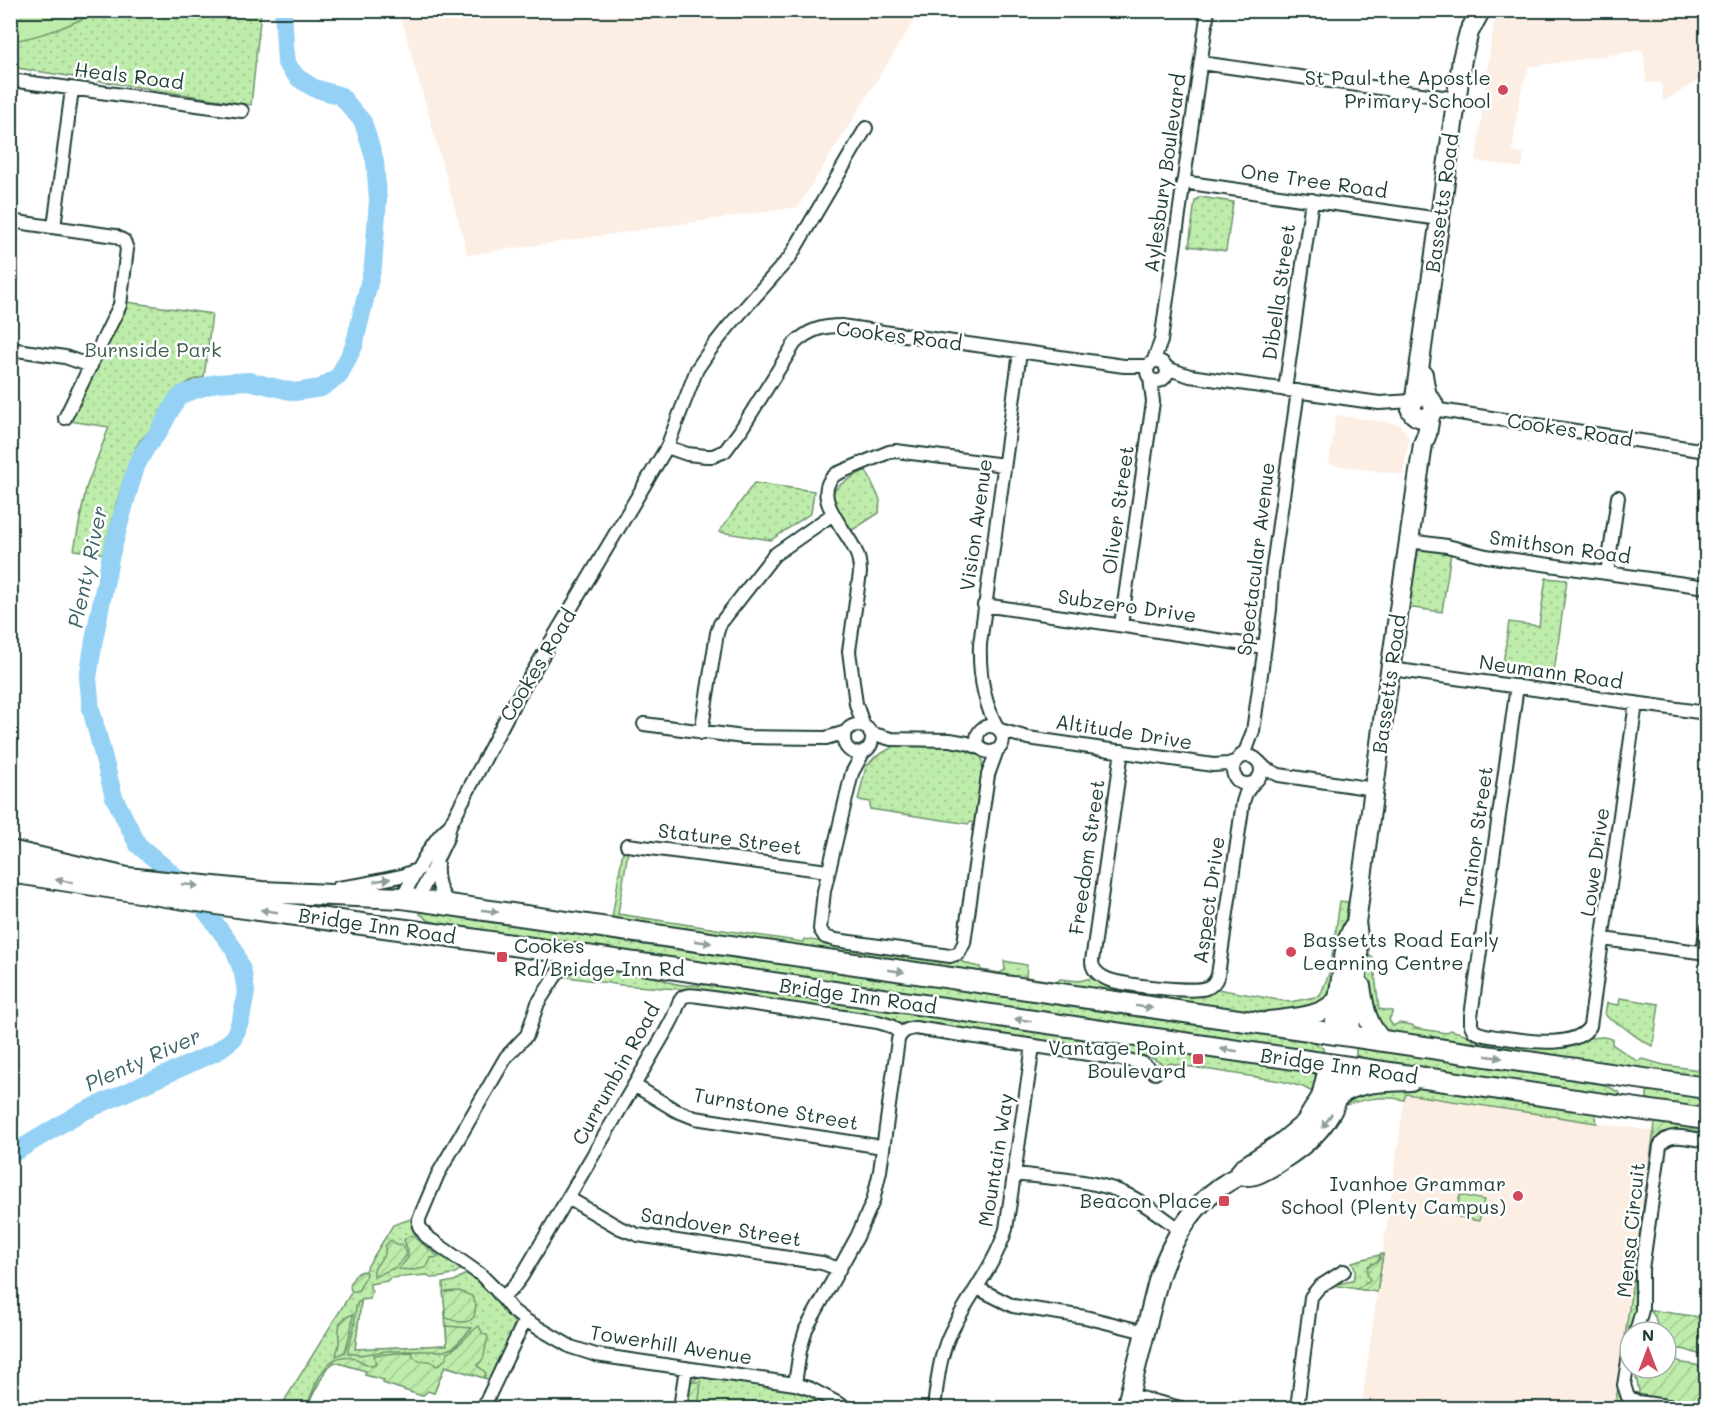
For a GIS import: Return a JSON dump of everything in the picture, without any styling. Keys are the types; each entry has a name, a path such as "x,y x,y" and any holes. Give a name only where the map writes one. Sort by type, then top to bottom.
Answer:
{"main road":[{"name":"Bridge Inn Road","path":"10,851 127,878 262,892 409,900 452,905 1707,1088"},
{"name":"Bridge Inn Road","path":"10,872 235,907 1707,1119"},
{"name":"Cookes Road","path":"398,929 409,900"},
{"name":"Bassetts Road","path":"1337,1065 1341,1035"},
{"path":"1630,1108 1634,1078"}],"street":[{"name":"Aylesbury Boulevard","path":"1157,372 1208,10"},
{"name":"Bassetts Road","path":"1341,1035 1358,960 1356,923 1409,540 1423,444 1427,434 1421,407 1423,336 1465,45 1480,10"},
{"path":"1201,63 1457,99"},
{"name":"Heals Road","path":"10,80 242,111"},
{"path":"54,227 72,89"},
{"name":"Cookes Road","path":"409,900 418,869 440,835 450,825 512,707 667,447 697,369 729,326 790,257 866,128"},
{"name":"One Tree Road","path":"1184,182 1440,219"},
{"name":"Dibella Street","path":"1291,391 1312,200"},
{"path":"10,221 115,236 124,240 127,249 120,304 65,417"},
{"name":"Cookes Road","path":"667,447 687,454 706,456 725,451 795,344 803,336 821,327 841,326 1378,403 1400,412 1421,407 1707,451"},
{"path":"10,349 65,357 90,366"},
{"name":"Vision Avenue","path":"979,731 985,703 980,657 984,605 1020,352"},
{"name":"Oliver Street","path":"1121,625 1157,372"},
{"name":"Spectacular Avenue","path":"1237,760 1246,750 1253,731 1270,610 1291,391"},
{"path":"950,740 988,726 998,728 1004,737 988,775 962,949 954,955 943,956 836,940 825,936 819,924 828,872 852,773 867,739 856,704 849,643 860,573 859,563 854,547 828,505 829,483 836,474 889,452 903,451 1004,465"},
{"path":"1607,573 1618,497"},
{"path":"701,733 720,624 766,562 833,514"},
{"name":"Smithson Road","path":"1409,540 1447,546 1486,556 1707,587"},
{"name":"Subzero Drive","path":"984,605 1264,646"},
{"name":"Neumann Road","path":"1391,669 1707,713"},
{"name":"Trainor Street","path":"1517,686 1471,1016 1472,1028 1477,1033 1486,1035 1555,1042 1580,1035 1590,1026"},
{"name":"Vision Avenue","path":"985,703 998,728"},
{"name":"Lowe Drive","path":"1590,1026 1636,703"},
{"path":"852,773 848,748 844,739 856,704"},
{"path":"644,724 743,737 826,738 857,725 867,739"},
{"name":"Altitude Drive","path":"998,728 1028,738 1213,765 1228,764 1237,760"},
{"path":"979,731 977,741 982,749 988,775"},
{"name":"Spectacular Avenue","path":"1253,731 1257,760"},
{"path":"826,738 855,752 867,739 950,740 967,743 991,752 1000,748"},
{"name":"Altitude Drive","path":"1000,748 1028,738"},
{"name":"Freedom Street","path":"1093,968 1092,961 1122,751"},
{"path":"1279,775 1245,784 1235,778 1233,768 1237,760 1244,756 1257,760 1266,769 1279,775 1374,789"},
{"path":"1256,781 1261,770 1257,760"},
{"name":"Altitude Drive","path":"1213,765 1235,778"},
{"name":"Aspect Drive","path":"1235,778 1243,802"},
{"name":"Aspect Drive","path":"1093,968 1105,979 1160,988 1203,989 1208,988 1215,981 1218,975 1243,802 1256,781"},
{"name":"Cookes Road","path":"409,900 438,857 450,832 450,825"},
{"name":"Stature Street","path":"627,845 828,872"},
{"name":"Cookes Road","path":"438,857 436,875 438,886 452,905"},
{"path":"262,892 279,889 322,890 358,885 401,876 418,869"},
{"name":"Bassetts Road","path":"1341,1035 1337,1000 1346,945 1356,923"},
{"path":"1603,939 1705,953 1707,930"},
{"path":"543,950 554,965 554,977"},
{"path":"554,977 562,969 573,964 614,960"},
{"path":"1358,960 1367,1017 1373,1030 1383,1041"},
{"name":"Towerhill Avenue","path":"554,977 536,1008 527,1035 507,1057 438,1174 419,1219 419,1227 426,1236 481,1275 512,1310 525,1320 579,1350 596,1355 795,1384 818,1392 847,1408"},
{"name":"Currumbin Road","path":"502,1297 519,1281 672,1020 680,999 688,995 878,1022 891,1026 901,1034"},
{"path":"1254,1022 1313,1014 1326,1009 1337,1000"},
{"path":"795,1384 803,1336 870,1210 878,1181 898,1040 901,1034 907,1029 915,1028 1135,1061 1155,1073"},
{"name":"Mountain Way","path":"934,1408 941,1362 951,1332 1004,1236 1033,1046"},
{"path":"1239,1176 1245,1178 1259,1174 1305,1144 1324,1126 1339,1096 1337,1065"},
{"path":"1181,1408 1127,1402 1162,1268 1181,1230 1206,1199 1239,1176 1244,1167 1281,1143 1305,1122 1337,1065"},
{"path":"1339,1096 1350,1089 1366,1085 1437,1080"},
{"name":"Turnstone Street","path":"634,1086 675,1110 695,1118 883,1147"},
{"name":"Mensa Circuit","path":"1639,1320 1642,1310 1642,1269 1660,1146 1664,1140 1672,1137 1707,1141"},
{"path":"1015,1174 1113,1189 1131,1197 1181,1230"},
{"name":"Sandover Street","path":"568,1198 620,1228 638,1235 822,1263 839,1269"},
{"path":"1297,1408 1311,1297 1319,1287 1344,1271"},
{"path":"977,1288 1013,1306 1085,1317 1145,1332"},
{"path":"483,1408 525,1320"},
{"path":"680,1408 686,1368"},
{"path":"1625,1380 1628,1397 1638,1402 1681,1408"}],"shaded area":[{"path":"399,10 920,11 798,207 468,255"},
{"name":"St Paul the Apostle Primary School","path":"1500,10 1706,11 1706,76 1663,102 1661,82 1646,83 1643,50 1529,67 1520,95 1512,152 1524,153 1522,168 1476,161 1493,26"},
{"path":"1336,415 1399,424 1409,437 1403,475 1329,464"},
{"name":"Ivanhoe Grammar School (Plenty Campus)","path":"1405,1094 1654,1131 1627,1320 1618,1320 1619,1380 1615,1408 1361,1408"}],"green space":[{"path":"10,11 261,11 251,105 11,67"},
{"path":"10,11 100,11 45,33 11,41"},
{"path":"1200,197 1233,202 1226,251 1189,246 1195,201"},
{"name":"Burnside Park","path":"126,302 212,314 204,377 177,389 158,422 139,442 130,461 115,507 116,521 107,554 74,550 86,488 109,427 69,421"},
{"path":"866,470 880,500 879,513 851,531 836,508 833,494 842,483"},
{"path":"754,483 814,491 811,513 771,540 719,532"},
{"path":"1425,549 1451,553 1442,612 1406,607 1414,555"},
{"path":"1546,578 1567,580 1553,679 1502,671 1509,622 1539,626"},
{"path":"896,745 963,746 979,753 983,768 975,823 870,809 870,802 858,800 866,767 875,757"},
{"path":"623,850 628,851 618,914 803,942 804,939 950,962 961,961 980,967 981,970 1000,973 1005,970 1004,961 1027,965 1026,977 1057,982 1060,979 1079,981 1091,978 1112,986 1144,991 1201,995 1209,994 1217,989 1290,1002 1320,996 1330,971 1340,901 1348,902 1333,994 1320,1006 1279,1014 629,926 620,919 612,918"},
{"path":"420,910 1015,994 1064,1006 1306,1041 1324,1049 1322,1052 1306,1053 736,973 685,960 445,925 430,921 420,914"},
{"path":"1365,955 1373,957 1379,1009 1393,1011 1389,1020 1393,1026 1399,1023 1446,1033 1450,1030 1465,1034 1472,1039 1539,1048 1560,1047 1588,1038 1604,1037 1612,1039 1612,1044 1637,1061 1643,1059 1664,1065 1706,1071 1706,1078 1498,1053 1475,1043 1446,1039 1422,1042 1390,1037 1373,1022 1364,972"},
{"path":"584,967 659,978 677,984 729,983 1172,1047 1193,1056 1223,1059 1243,1057 1312,1069 1316,1078 1314,1093 1303,1087 1281,1081 1171,1063 1164,1065 1150,1057 911,1022 897,1025 692,990 621,985 561,976"},
{"path":"1620,998 1659,1004 1653,1046 1610,1020 1605,1014 1607,1003 1619,1005"},
{"path":"1361,1046 1433,1055 1472,1065 1601,1084 1620,1093 1621,1098 1601,1098 1552,1086 1366,1059 1356,1055 1356,1049"},
{"path":"1406,1086 1493,1099 1546,1102 1595,1112 1597,1123 1406,1094 1404,1100 1372,1099 1340,1107 1348,1095"},
{"path":"1659,1088 1706,1094 1706,1108 1653,1101 1647,1098 1647,1092"},
{"path":"1655,1123 1706,1130 1706,1136 1671,1131 1661,1133 1655,1142 1636,1268 1638,1306 1634,1320 1627,1320"},
{"path":"1460,1195 1484,1200 1479,1221 1455,1216"},
{"path":"413,1218 412,1228 415,1235 460,1267 460,1270 443,1277 431,1278 428,1275 390,1278 387,1281 370,1284 372,1290 370,1299 361,1300 355,1349 447,1345 443,1283 454,1281 468,1273 490,1291 514,1322 513,1331 491,1380 445,1366 434,1393 428,1391 422,1396 383,1383 384,1380 365,1375 366,1371 335,1362 327,1368 306,1408 282,1408 393,1225"},
{"path":"411,1235 439,1257 431,1258 424,1268 398,1269 408,1258 404,1240"},
{"path":"391,1240 398,1245 402,1244 406,1256 396,1267 374,1277 374,1269 385,1254 385,1246"},
{"path":"1383,1254 1377,1292 1332,1285 1352,1281 1355,1272 1352,1262"},
{"path":"1383,1254 1377,1292 1357,1289 1370,1280 1367,1274 1368,1266 1378,1261 1379,1255"},
{"path":"362,1271 366,1273 359,1290 352,1292 350,1286 352,1280"},
{"path":"459,1291 472,1296 476,1305 474,1317 471,1320 460,1322 446,1318 443,1292"},
{"path":"358,1302 361,1302 355,1349 447,1345 446,1326 472,1328 454,1347 444,1351 386,1351 360,1355 348,1353"},
{"path":"1650,1310 1706,1318 1706,1355 1678,1349 1678,1320 1656,1320"},
{"path":"353,1314 345,1352 336,1356 341,1322"},
{"path":"479,1326 488,1339 483,1359 477,1365 486,1373 484,1378 445,1366 434,1393 428,1391 422,1396 383,1383 384,1380 365,1375 366,1371 335,1362 327,1368 307,1405 322,1372 334,1360 351,1357 372,1366 376,1364 374,1355 412,1352 419,1361 430,1361 437,1366 447,1358 447,1353"},
{"path":"1678,1361 1706,1370 1706,1406 1639,1397 1636,1380 1678,1380"},
{"path":"702,1376 792,1389 812,1395 835,1408 686,1408 690,1384"},
{"path":"1619,1380 1621,1380 1622,1398 1628,1406 1627,1408 1615,1408"},
{"path":"691,1382 701,1382 698,1408 686,1408"}],"waterway":[{"name":"Plenty River","path":"10,1155 78,1114 216,1052 233,1039 241,1019 246,992 243,973 234,949 187,886 138,845 114,797 91,709 88,678 111,554 137,464 177,399 183,394 216,383 249,381 294,392 321,388 339,376 354,346 373,266 378,200 375,161 363,122 341,96 314,88 298,78 286,63 283,10"}],"place":[{"name":"St Paul the Apostle Primary School","path":"1503,90"},
{"name":"Bassetts Road Early Learning Centre","path":"1291,952"},
{"name":"Cookes Rd/Bridge Inn Rd","path":"502,957"},
{"name":"Vantage Point Boulevard","path":"1198,1059"},
{"name":"Ivanhoe Grammar School (Plenty Campus)","path":"1518,1196"},
{"name":"Beacon Place","path":"1224,1201"}]}
